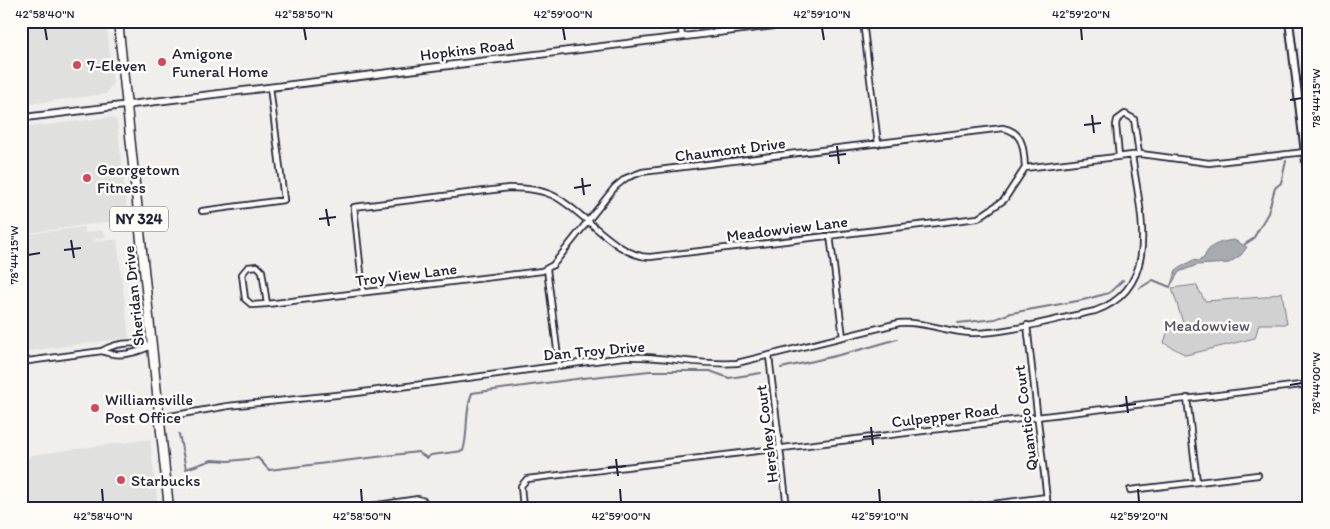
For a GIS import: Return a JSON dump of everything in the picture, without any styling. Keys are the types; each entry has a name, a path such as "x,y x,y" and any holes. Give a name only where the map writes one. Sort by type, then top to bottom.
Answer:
{"main road":[{"name":"Sheridan Drive","path":"118,21 169,508"},
{"path":"1289,21 1309,186"}],"street":[{"path":"680,21 682,37"},
{"name":"Hopkins Road","path":"21,118 810,21"},
{"path":"863,21 878,144"},
{"path":"202,211 284,200 270,87"},
{"path":"1119,156 1116,124 1117,120 1126,114 1134,119 1139,154"},
{"name":"Chaumont Drive","path":"547,269 620,182 642,172 1003,128 1014,132 1021,139 1024,146 1025,168"},
{"path":"1025,168 1139,154 1209,163 1304,152"},
{"name":"Dan Troy Drive","path":"159,418 228,406 356,393 638,356 721,365 769,356 843,336 909,322 970,333 1027,325 1104,308 1118,299 1134,280 1143,250 1132,155"},
{"name":"Meadowview Lane","path":"363,292 354,206 520,188 539,191 554,196 631,253 644,257 978,218 1004,200 1025,168"},
{"path":"830,235 843,336"},
{"name":"Troy View Lane","path":"267,304 262,271 257,266 248,267 242,274 245,299 252,305 267,304 547,269"},
{"path":"547,269 559,365"},
{"name":"Quantico Court","path":"1027,325 1048,508"},
{"path":"21,362 102,351 110,346 137,342 152,346"},
{"path":"102,351 110,355 140,352 152,346"},
{"name":"Hershey Court","path":"769,356 787,508"},
{"name":"Culpepper Road","path":"523,508 521,486 527,479 1309,384"},
{"path":"1188,398 1197,482"},
{"path":"1130,490 1258,475"},
{"path":"960,508 1047,497"},
{"path":"358,508 418,499 424,501 430,508"}],"shaded area":[{"path":"21,21 106,21 113,83 106,94 21,105"},
{"path":"111,117 117,121 128,219 21,234 21,128"},
{"path":"84,227 85,233 101,230 107,237 96,238 93,242 117,239 129,338 21,352 21,235"},
{"path":"1234,240 1247,247 1241,255 1229,263 1197,265 1179,272 1170,287 1176,270 1193,260 1198,261 1204,258 1206,253 1216,244"},
{"path":"150,439 158,508 21,508 21,468 31,455"}],"green space":[{"name":"Meadowview","path":"1196,285 1205,301 1265,297 1282,292 1287,324 1259,324 1255,338 1186,355 1164,343 1167,333 1183,323 1172,288"}],"waterway":[{"path":"1245,244 1253,239 1268,213 1275,188 1281,183 1286,161"},
{"path":"958,323 995,319 1011,313 1083,300 1109,293 1123,280"},
{"path":"1140,288 1153,280 1170,287"},
{"path":"781,368 897,339"},
{"path":"179,434 186,469 212,460 229,461 258,458 269,470 418,452 427,458 431,455 463,451 468,407 472,393 650,371 710,371 729,378 761,373"}],"place":[{"name":"Amigone Funeral Home","path":"162,62"},
{"name":"7-Eleven","path":"77,65"},
{"name":"Georgetown Fitness","path":"87,178"},
{"name":"Williamsville Post Office","path":"95,408"},
{"name":"Starbucks","path":"121,480"}]}
